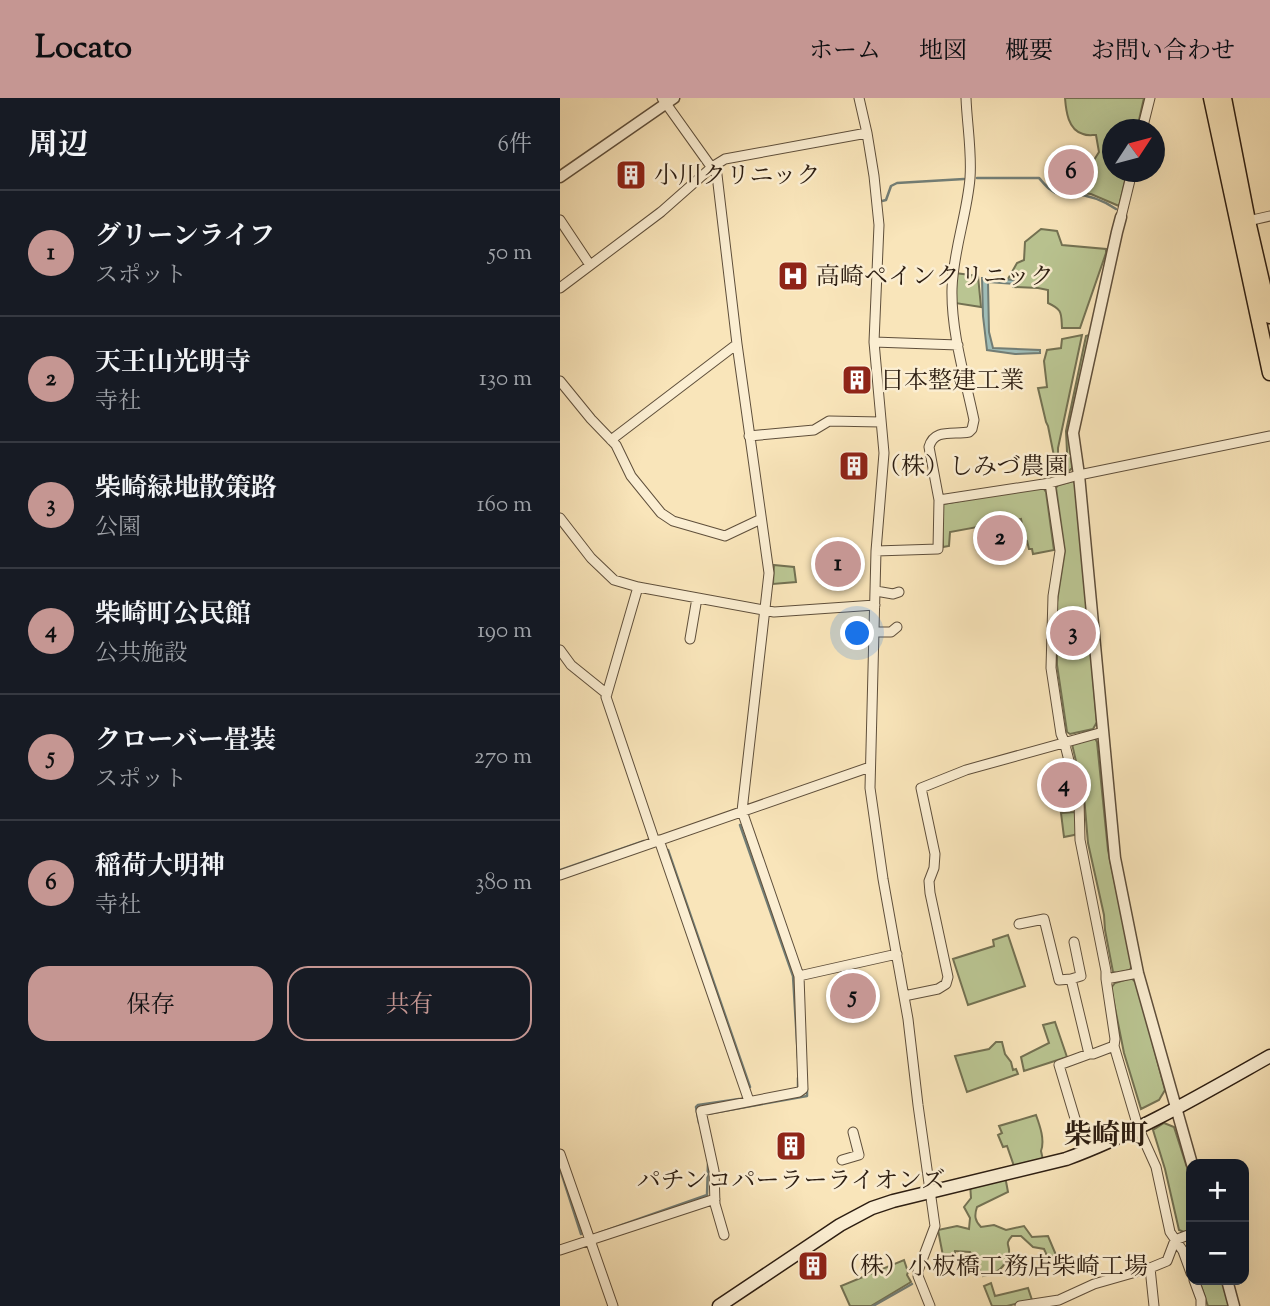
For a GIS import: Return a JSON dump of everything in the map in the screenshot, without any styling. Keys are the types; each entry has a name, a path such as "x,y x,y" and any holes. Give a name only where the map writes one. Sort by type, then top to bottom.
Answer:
{"highway":[{"path":"1211,98 1270,373"},
{"path":"1224,98 1270,316"}],"main road":[{"path":"719,1306 854,1217 883,1204 1085,1152 1139,1127 1270,1056"}],"street":[{"path":"859,98 867,132 879,225 874,342 884,453 876,551 870,788 904,996 936,1226 918,1271 930,1306"},
{"path":"876,551 938,548 939,500 929,447 934,436 969,432 974,425 958,345 952,289 970,177 966,98"},
{"path":"1145,119 1150,98"},
{"path":"560,177 667,100 717,175 769,573 741,811 799,976 803,1089 701,1111 714,1171 715,1199 724,1235"},
{"path":"560,288 661,212 724,159 867,132"},
{"path":"1130,182 1073,433 1115,858 1138,973 1190,1159"},
{"path":"1248,220 1270,216"},
{"path":"560,220 590,265"},
{"path":"874,342 958,345"},
{"path":"611,440 737,344"},
{"path":"560,381 616,445 631,476 662,513 673,520 725,536 761,519"},
{"path":"749,436 814,430 829,421 881,422"},
{"path":"939,500 1049,483 1270,436"},
{"path":"1049,483 1060,551 1053,596 1051,668 1061,734 1079,800 1080,840 1106,971 1114,1046 1139,1127 1156,1167 1168,1225 1186,1259"},
{"path":"560,518 591,558 614,580 638,587 774,612 875,605"},
{"path":"638,587 606,697 748,1101"},
{"path":"876,591 893,594 900,592"},
{"path":"690,639 698,598"},
{"path":"875,632 891,632 897,627"},
{"path":"560,650 571,665 607,694"},
{"path":"904,996 938,989 946,984 948,977 930,893 929,881 935,854 922,788 966,770 1102,732"},
{"path":"560,875 870,767"},
{"path":"1019,924 1044,919 1059,981 1081,976 1074,942"},
{"path":"799,976 897,954"},
{"path":"1106,979 1138,973"},
{"path":"1071,979 1089,1054"},
{"path":"1085,1152 1059,1065 1114,1046"},
{"path":"842,1160 859,1155 853,1132"},
{"path":"560,1154 613,1306"},
{"path":"560,1250 715,1199"},
{"path":"1020,1306 1059,1300 1094,1284 1167,1261 1175,1240 1186,1235"},
{"path":"1150,1268 1154,1306"},
{"path":"1196,1285 1201,1306"},
{"path":"1228,1285 1234,1306"}],"green space":[{"path":"1065,98 1144,98 1139,119 1102,119 1102,182 1125,182 1119,206 1091,194 1054,191 1051,185 1081,177 1086,162 1094,160 1099,152 1096,135 1078,132 1067,114"},
{"path":"1041,229 1057,231 1062,245 1106,249 1080,328 1062,328 1060,312 1048,303 1048,290 1013,287 1008,279 1017,263 1024,260 1025,242"},
{"path":"955,273 978,276 981,307 955,303"},
{"path":"1092,334 1070,433 1072,468 1068,472 1066,431 1086,336"},
{"path":"1082,335 1058,448 1058,476 1038,388 1047,387 1044,361 1047,350 1061,348 1062,339"},
{"path":"1073,481 1076,485 1097,722 1093,729 1070,734 1067,732 1057,665 1057,602 1065,551 1056,488"},
{"path":"1027,489 1044,489 1046,492 1054,550 1033,554 1025,540 1021,519 950,532 949,546 943,547 943,504"},
{"path":"774,565 794,567 796,582 773,584"},
{"path":"1095,738 1108,850 1132,965 1130,970 1117,973 1113,972 1088,843 1084,796 1072,744"},
{"path":"1075,812 1077,833 1064,837 1061,813"},
{"path":"1008,935 1025,986 968,1005 953,959 994,946 993,940"},
{"path":"1131,978 1137,983 1165,1090 1159,1100 1141,1109 1124,1053 1111,988 1115,983"},
{"path":"1055,1022 1067,1057 1024,1071 1021,1057 1049,1043 1043,1025"},
{"path":"996,1042 1002,1042 1013,1070 1016,1069 1018,1074 967,1092 955,1056 989,1049"},
{"path":"1036,1115 1042,1138 1043,1160 1014,1166 1007,1146 1003,1147 998,1135 1002,1133 999,1126"},
{"path":"1164,1123 1174,1127 1186,1164 1186,1231 1179,1230 1153,1130"},
{"path":"1005,1176 1008,1192 977,1207 977,1223 981,1227 994,1225 1006,1230 1024,1226 1032,1237 1048,1236 1056,1255 1048,1258 1044,1249 1033,1247 1021,1236 1012,1236 1008,1243 1009,1254 1005,1263 991,1274 983,1276 970,1252 955,1251 955,1259 944,1261 938,1230 957,1226 969,1229 970,1218 964,1207 971,1198 970,1183"},
{"path":"904,1260 911,1282 871,1306 850,1306 841,1286"},
{"path":"991,1283 995,1296 1028,1288 1032,1300 1007,1306 992,1306 984,1286"},
{"path":"1201,1285 1224,1285 1230,1306 1208,1306"}],"water":[{"path":"982,278 1014,280 1014,284 988,282 989,332 993,348 1040,350 1040,353 1015,354 987,350"}],"waterway":[{"path":"977,178 1039,178 1056,193 1090,197 1116,209"},
{"path":"882,201 886,200 891,186 897,183 964,179"},
{"path":"740,825 793,976 798,1058"},
{"path":"560,870 644,841"},
{"path":"668,850 750,1087"},
{"path":"798,1078 798,1086"},
{"path":"707,1114 807,1096 807,1089"},
{"path":"699,1123 696,1107 698,1105 739,1099"},
{"path":"599,1233 707,1195 708,1164"},
{"path":"560,1169 581,1234"},
{"path":"873,1306 912,1284"}],"place":[{"name":"稲荷大明神","path":"1071,172"},
{"name":"小川クリニック","path":"631,175"},
{"name":"高崎ペインクリニック","path":"793,276"},
{"name":"日本整建工業","path":"857,380"},
{"name":"（株）しみづ農園","path":"854,466"},
{"name":"天王山光明寺","path":"1000,538"},
{"name":"グリーンライフ","path":"838,564"},
{"name":"柴崎緑地散策路","path":"1073,633"},
{"name":"柴崎町公民館","path":"1064,785"},
{"name":"クローバー畳装","path":"853,996"},
{"name":"パチンコパーラーライオンズ","path":"791,1146"},
{"name":"（株）小板橋工務店柴崎工場","path":"813,1266"}],"district":[{"name":"柴崎町","path":"1106,1134"}]}
